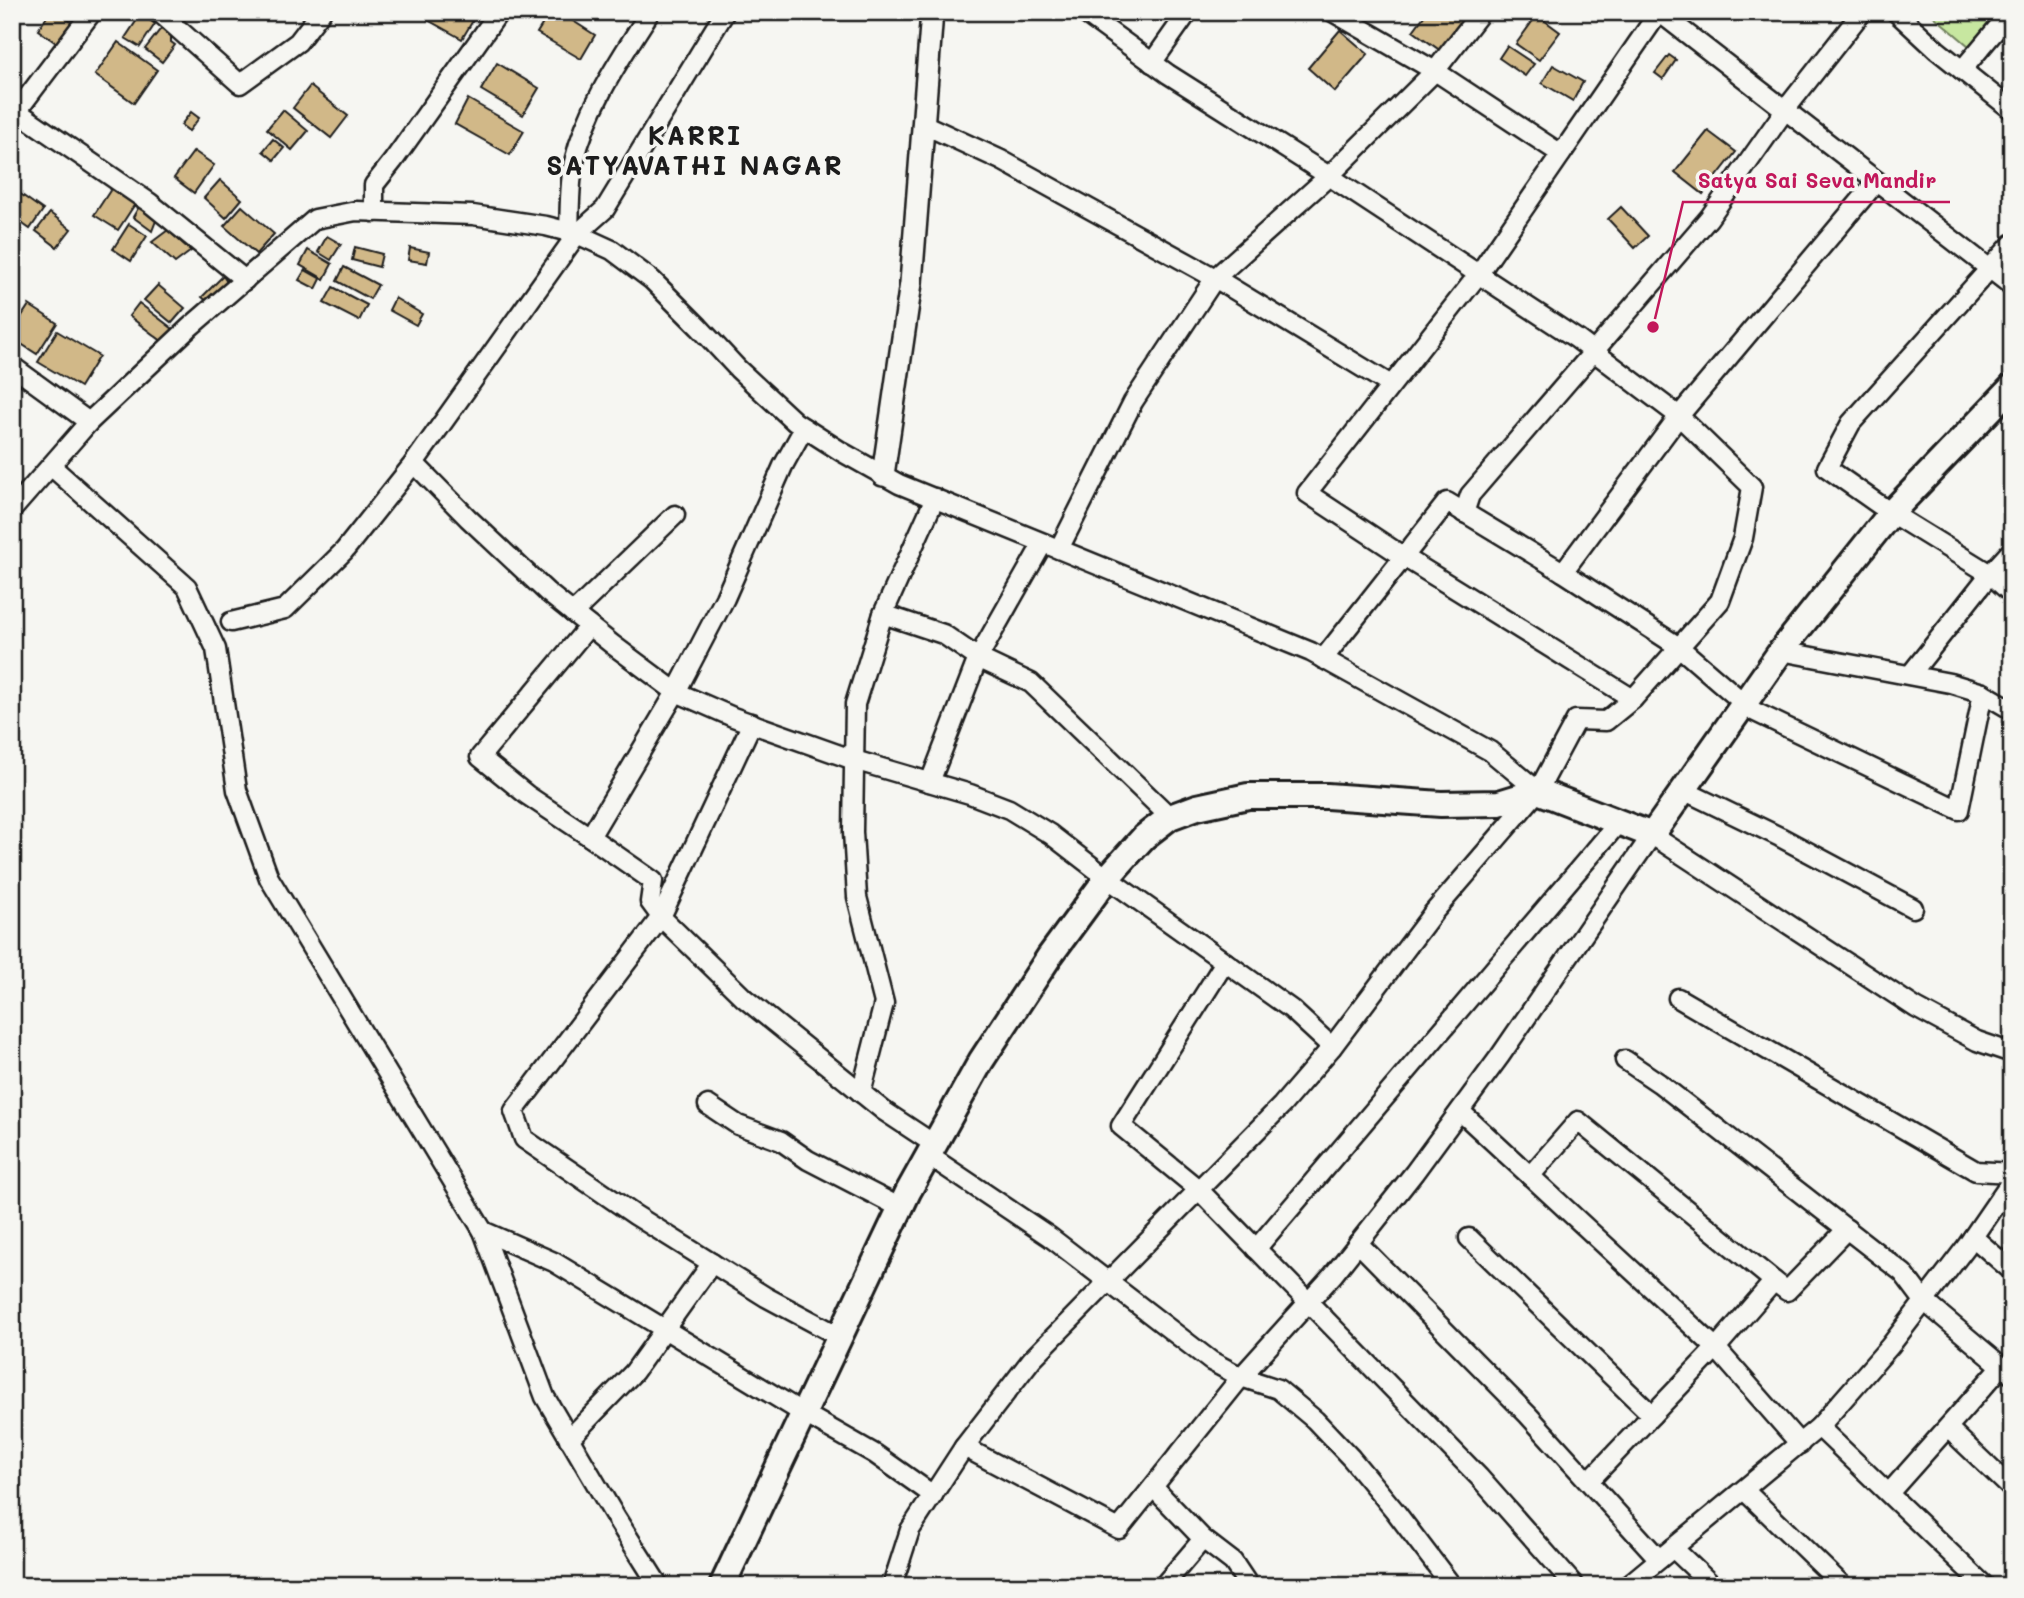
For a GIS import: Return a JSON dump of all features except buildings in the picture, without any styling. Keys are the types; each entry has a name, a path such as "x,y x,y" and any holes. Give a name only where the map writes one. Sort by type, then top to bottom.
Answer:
{"main road":[{"path":"722,1586 901,1208 981,1061 1049,957 1107,878 1144,837 1170,817 1197,807 1248,796 1327,796 1441,804 1499,803 1538,791 1652,835 1781,651 1891,513 2012,387"}],"street":[{"path":"92,12 15,109 150,203 245,280"},
{"path":"159,12 240,84 298,42 321,12"},
{"path":"374,212 374,185 499,12"},
{"path":"573,233 573,164 584,128 614,68 650,12"},
{"path":"231,622 285,609 344,551 414,463 573,233 605,209 725,12"},
{"path":"883,475 911,283 932,12"},
{"path":"892,1586 910,1530 964,1447 1032,1359 1282,1105 1332,1046 1433,913 1538,791 1576,720 1606,721 1633,699 1720,601 1743,538 1752,487 1679,416 1593,351 1152,62 1083,12"},
{"path":"1152,62 1188,12"},
{"path":"1333,12 1435,71 1561,154"},
{"path":"930,782 978,657 1051,546 1133,402 1215,278 1329,176 1435,71 1481,12"},
{"path":"1633,699 1307,493 1478,275 1659,12 2012,286"},
{"path":"1464,513 1470,495 1709,218 1785,110 1862,12"},
{"path":"1896,12 2012,110"},
{"path":"1962,70 2011,12"},
{"path":"923,124 1001,160 1215,278 1391,385"},
{"path":"1563,572 1679,416 1877,181"},
{"path":"12,510 89,422 190,327 315,219 356,211 473,215 546,226 573,233 612,250 652,280 738,369 795,422 842,452 899,484 1323,659 1490,751 1538,791"},
{"path":"2012,244 1852,422 1826,468 1891,513 1990,574 2012,594"},
{"path":"12,366 89,422"},
{"path":"590,837 676,692 725,598 783,466 804,428"},
{"path":"414,463 547,592 676,692 854,760 1009,808 1051,834 1107,878 1292,1009 1332,1046"},
{"path":"51,466 187,587 216,649 237,790 269,878 483,1230 545,1397 660,1586"},
{"path":"862,1093 884,1003 857,897 853,832 855,704 883,614 935,499"},
{"path":"1323,659 1447,502 1563,572 1679,647 1753,710 1959,810 1983,693"},
{"path":"573,613 675,515"},
{"path":"1910,675 2012,550"},
{"path":"883,614 943,634 978,657 1031,683 1170,817"},
{"path":"589,626 480,757 527,795 653,881 650,902 661,917 744,998 931,1150 1050,1237 1211,1361 1241,1377 1278,1389 1315,1420 1369,1479 1452,1586"},
{"path":"1781,651 1950,682 1983,693 2012,710"},
{"path":"752,723 661,917 514,1111 524,1139 635,1215 766,1297 839,1336"},
{"path":"1684,790 1780,837 1913,908"},
{"path":"1256,1249 1619,822"},
{"path":"964,1447 1119,1529 1241,1377 1358,1243 1460,1111 1652,835 1916,1008 1977,1041 2012,1053"},
{"path":"1225,962 1121,1126 1198,1189 1479,1477 1575,1586"},
{"path":"1678,998 1976,1171 2012,1173"},
{"path":"1625,1060 1659,1083 1903,1273 1924,1301 2007,1371 1948,1428 1889,1493"},
{"path":"708,1105 738,1125 781,1141 808,1160 901,1208"},
{"path":"1460,1111 1716,1348 1800,1444"},
{"path":"1530,1176 1578,1121 1787,1290 1847,1229"},
{"path":"1627,1586 1819,1427 1890,1346 1973,1237 2012,1180"},
{"path":"483,1230 554,1262 875,1454 933,1495"},
{"path":"1973,1237 2012,1271"},
{"path":"1469,1238 1652,1415"},
{"path":"1358,1243 1528,1415 1589,1481 1666,1553 1713,1586"},
{"path":"569,1439 634,1372 712,1263"},
{"path":"1589,1481 1716,1348 1774,1280"},
{"path":"1819,1427 1985,1586"},
{"path":"1948,1428 2012,1489"},
{"path":"1153,1487 1203,1539 1233,1562 1249,1586"},
{"path":"1744,1490 1843,1586"},
{"path":"1163,1586 1203,1539"}],"green space":[{"path":"1929,12 1998,12 1969,46"}],"place":[{"name":"Satya Sai Seva Mandir","path":"1653,327"}],"district":[{"name":"KARRI SATYAVATHI NAGAR","path":"695,151"}]}
